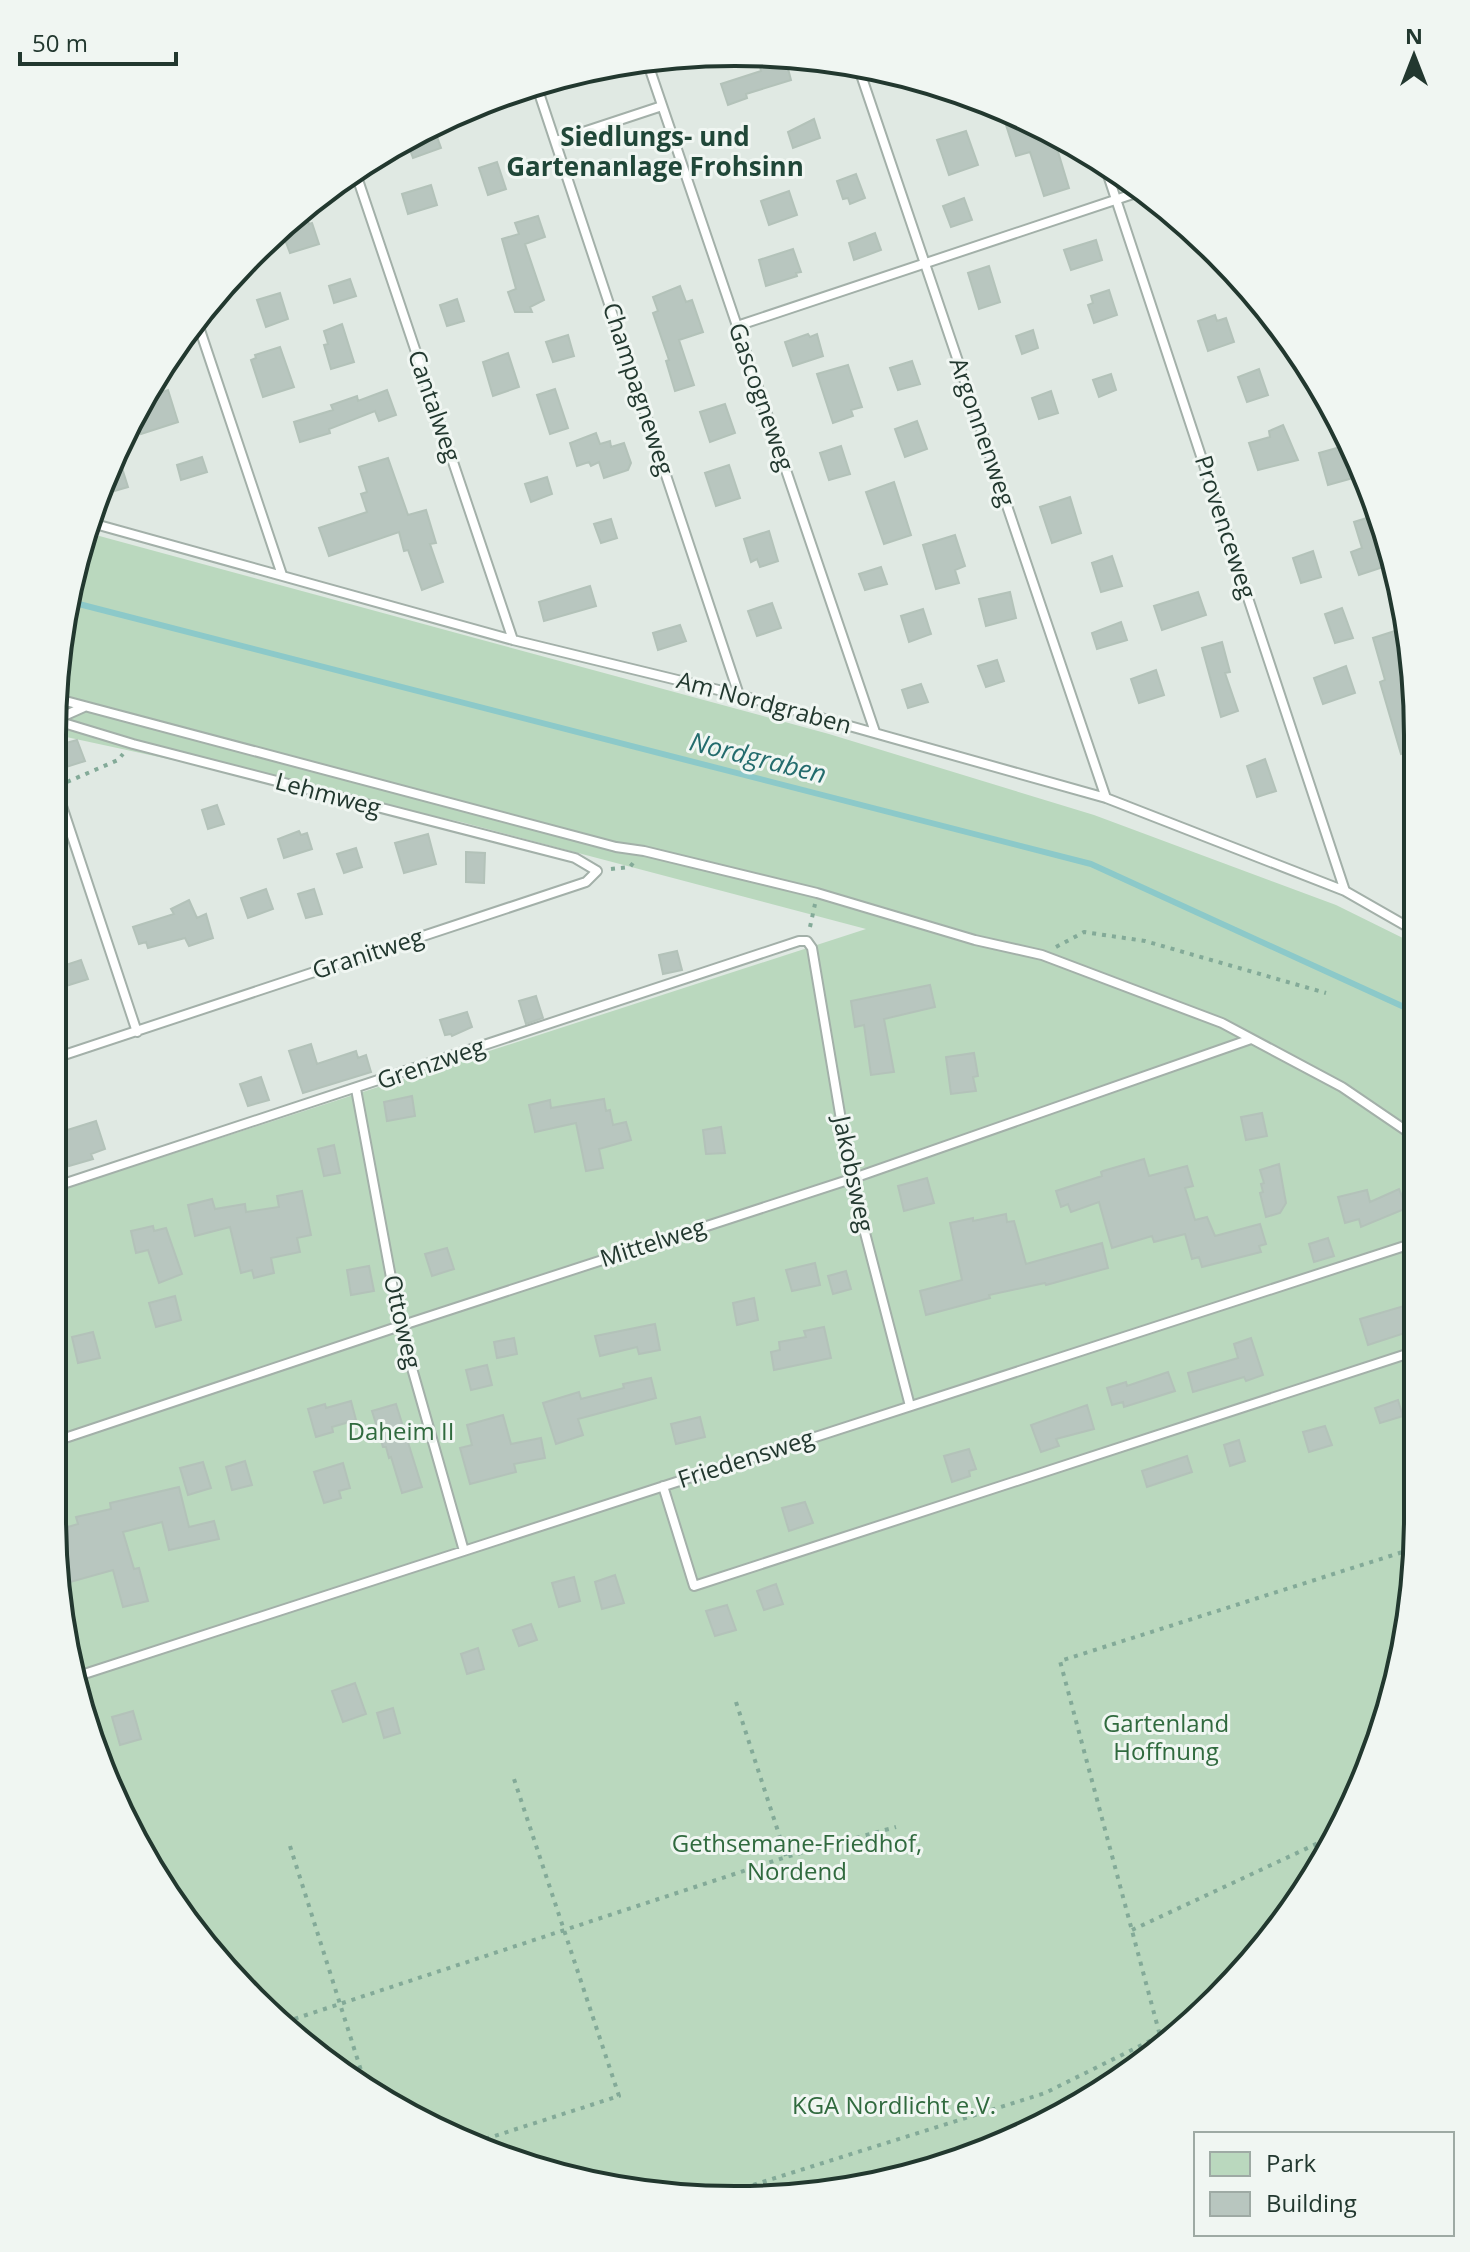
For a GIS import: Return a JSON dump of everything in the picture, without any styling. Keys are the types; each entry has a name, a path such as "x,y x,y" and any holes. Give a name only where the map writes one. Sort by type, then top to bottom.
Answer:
{"lane":[{"name":"Gascogneweg","path":"651,72 875,732"},
{"name":"Argonnenweg","path":"862,78 1106,798"},
{"name":"Champagneweg","path":"540,96 739,695"},
{"path":"556,141 662,106"},
{"name":"Provenceweg","path":"1110,181 1345,891"},
{"name":"Cantalweg","path":"359,182 513,640"},
{"path":"737,326 1129,195"},
{"path":"201,332 282,575"},
{"name":"Am Nordgraben","path":"100,525 513,640 739,695 1106,798 1345,891 1404,925"},
{"path":"67,702 616,847 817,893 975,940 1042,955 1222,1023 1342,1087 1404,1129"},
{"path":"66,715 84,707"},
{"name":"Lehmweg","path":"66,723 133,744 575,858 597,871"},
{"path":"66,815 137,1032"},
{"name":"Granitweg","path":"66,1055 586,882 597,871"},
{"name":"Grenzweg","path":"66,1183 807,941"},
{"name":"Jakobsweg","path":"807,941 812,948 851,1179 910,1406"},
{"name":"Mittelweg","path":"66,1438 851,1179 1251,1039"},
{"name":"Ottoweg","path":"356,1089 400,1326 464,1551"},
{"name":"Friedensweg","path":"85,1674 1404,1246"},
{"path":"663,1486 694,1586 1404,1355"}],"path":[{"path":"66,784 118,760 133,744"},
{"path":"597,871 630,867 644,851"},
{"path":"807,941 817,893"},
{"path":"1042,955 1084,932 1145,941 1326,993"},
{"path":"1159,2034 1060,1661 1403,1552"},
{"path":"736,1702 786,1857"},
{"path":"488,2138 619,2096 513,1776"},
{"path":"293,2019 786,1857 896,1827"},
{"path":"1132,1930 1319,1843"},
{"path":"290,1846 361,2072"},
{"path":"751,2186 1045,2093 1151,2040"}],"green space":[{"path":"97,535 829,734 1094,815 1336,905 1404,939 1403,1561 1391,1648 1368,1732 1335,1813 1314,1852 1266,1924 1238,1958 1176,2020 1142,2048 1070,2096 991,2135 908,2163 866,2173 779,2185 735,2186 691,2185 604,2173 562,2163 479,2135 439,2117 363,2073 328,2048 262,1990 204,1924 179,1889 135,1813 117,1773 89,1690 79,1648 67,1561 66,1188 866,929 461,822 66,737 72,648 79,604"}],"building":[{"path":"760,67 788,68 791,80 746,94 747,98 728,105 721,84 761,71"},
{"path":"814,119 820,138 793,148 788,132"},
{"path":"1006,125 1057,149 1069,188 1044,196 1030,152 1016,156"},
{"path":"966,131 978,165 949,175 937,140"},
{"path":"437,136 441,148 413,158 410,151"},
{"path":"497,162 506,189 488,195 479,168"},
{"path":"856,174 865,198 850,204 848,198 843,199 837,181"},
{"path":"431,185 437,205 408,214 402,194"},
{"path":"789,191 797,215 769,225 761,201"},
{"path":"964,198 972,220 951,227 943,206"},
{"path":"538,216 545,237 525,244 544,300 530,307 532,312 515,312 508,292 516,289 502,239 519,234 515,223"},
{"path":"308,221 312,223 319,244 290,253 285,240"},
{"path":"875,233 881,250 854,260 849,243"},
{"path":"1096,240 1102,260 1071,270 1064,250"},
{"path":"793,249 801,272 766,286 759,260"},
{"path":"989,266 1000,302 979,309 968,273"},
{"path":"350,279 356,296 334,303 329,286"},
{"path":"680,286 686,302 692,300 703,332 679,340 694,385 675,391 666,361 669,360 653,313 658,311 653,297"},
{"path":"1109,290 1117,315 1094,323 1088,305 1093,303 1091,296"},
{"path":"280,293 288,319 266,327 257,300"},
{"path":"457,299 464,321 447,326 440,305"},
{"path":"1215,315 1217,321 1226,318 1234,342 1208,351 1198,321"},
{"path":"342,324 354,362 331,369 324,345 328,344 324,331"},
{"path":"1033,330 1038,348 1022,354 1016,336"},
{"path":"808,334 810,337 817,334 823,356 793,366 785,342"},
{"path":"568,335 574,356 553,362 546,342"},
{"path":"280,347 294,387 263,397 251,360 256,358 255,355"},
{"path":"508,353 519,387 493,396 483,362"},
{"path":"912,361 920,384 898,390 890,368"},
{"path":"848,365 862,407 851,410 853,416 833,423 817,374"},
{"path":"1259,369 1268,395 1247,402 1238,377"},
{"path":"1111,374 1116,390 1099,397 1093,380"},
{"path":"555,389 568,428 550,434 537,395"},
{"path":"168,390 178,422 141,434 140,430 161,393"},
{"path":"387,390 396,415 379,421 375,411 329,429 330,433 300,442 294,422 333,410 331,405 357,396 358,401"},
{"path":"1051,391 1058,413 1039,419 1032,398"},
{"path":"725,404 735,433 710,442 700,412"},
{"path":"917,421 927,449 905,457 895,429"},
{"path":"1283,425 1298,460 1258,470 1249,443 1270,437 1269,431"},
{"path":"596,433 600,444 610,441 611,447 624,443 631,463 628,470 604,478 599,462 591,466 589,462 577,466 570,443"},
{"path":"841,446 850,474 829,480 820,453"},
{"path":"1339,447 1353,478 1328,485 1319,453"},
{"path":"202,457 207,472 181,480 177,465"},
{"path":"388,458 408,515 426,510 436,543 430,544 443,582 422,590 399,532 329,556 319,528 367,512 361,494 367,492 359,467"},
{"path":"729,465 740,498 716,506 705,473"},
{"path":"122,468 128,487 112,492"},
{"path":"547,477 552,494 531,502 525,484"},
{"path":"894,482 911,535 884,544 866,492"},
{"path":"1070,497 1081,533 1052,543 1040,507"},
{"path":"1367,518 1382,567 1359,575 1351,552 1362,548 1354,522"},
{"path":"611,519 617,538 601,543 594,524"},
{"path":"769,531 778,561 760,567 757,559 751,562 744,539"},
{"path":"955,535 965,566 955,570 959,583 936,589 923,545"},
{"path":"1313,551 1321,577 1301,583 1293,558"},
{"path":"1112,556 1122,586 1101,592 1092,563"},
{"path":"881,567 887,584 865,590 859,574"},
{"path":"590,586 596,606 544,621 539,602"},
{"path":"1010,592 1016,618 986,626 979,599"},
{"path":"1198,592 1206,615 1162,630 1154,606"},
{"path":"772,603 781,628 757,636 748,611"},
{"path":"1342,608 1353,638 1335,643 1325,614"},
{"path":"923,609 931,634 909,642 901,616"},
{"path":"1121,622 1127,640 1097,649 1092,633"},
{"path":"680,625 686,641 658,650 653,633"},
{"path":"1395,631 1403,691 1404,753 1401,754 1380,682 1385,680 1373,638"},
{"path":"1222,642 1230,672 1225,673 1238,711 1221,717 1202,648"},
{"path":"997,660 1004,681 986,687 978,666"},
{"path":"1346,666 1355,693 1323,704 1314,678"},
{"path":"1156,670 1164,695 1139,703 1131,679"},
{"path":"921,684 928,702 908,708 902,690"},
{"path":"77,740 85,761 66,767 66,743"},
{"path":"1265,759 1276,791 1257,797 1247,766"},
{"path":"217,805 224,824 208,829 202,810"},
{"path":"299,831 301,835 307,833 312,849 284,858 278,839"},
{"path":"428,834 436,864 404,873 395,843"},
{"path":"356,848 362,867 344,873 337,854"},
{"path":"466,852 485,853 484,883 466,882"},
{"path":"266,889 273,909 248,918 241,898"},
{"path":"314,889 322,914 306,918 298,894"},
{"path":"189,900 197,918 206,914 213,938 189,946 185,938 148,948 146,942 139,944 133,927 174,914 171,909"},
{"path":"677,951 682,970 663,974 659,955"},
{"path":"81,960 88,979 66,986 66,965"},
{"path":"930,985 935,1007 884,1019 894,1072 871,1075 864,1025 855,1027 851,1001"},
{"path":"536,996 543,1018 526,1024 519,1001"},
{"path":"467,1012 472,1027 452,1036 445,1035 440,1020"},
{"path":"311,1044 317,1064 356,1051 358,1058 366,1055 371,1072 303,1093 289,1051"},
{"path":"974,1053 978,1076 973,1077 976,1091 951,1094 946,1057"},
{"path":"261,1077 269,1100 248,1106 240,1084"},
{"path":"412,1096 415,1116 387,1121 384,1102"},
{"path":"604,1099 613,1125 626,1122 631,1140 599,1149 603,1168 586,1171 576,1123 535,1132 529,1105 550,1100 551,1108"},
{"path":"1262,1113 1267,1136 1246,1140 1241,1117"},
{"path":"96,1121 105,1149 91,1154 93,1159 69,1166 66,1130"},
{"path":"721,1127 725,1153 706,1154 703,1130"},
{"path":"334,1145 340,1173 324,1176 318,1149"},
{"path":"1144,1159 1149,1176 1187,1166 1193,1186 1185,1188 1195,1220 1207,1217 1215,1236 1260,1224 1266,1244 1259,1246 1261,1252 1202,1267 1199,1257 1192,1259 1185,1234 1154,1242 1152,1236 1112,1248 1099,1202 1071,1212 1068,1204 1061,1207 1056,1191 1102,1176 1103,1171"},
{"path":"1279,1164 1286,1203 1280,1213 1266,1217 1260,1193 1263,1192 1261,1184 1264,1183 1260,1170"},
{"path":"927,1178 934,1203 904,1211 898,1186"},
{"path":"1399,1189 1404,1209 1361,1227 1359,1219 1345,1223 1338,1197 1367,1190 1370,1202"},
{"path":"302,1191 311,1235 297,1238 300,1252 271,1258 274,1273 254,1278 252,1270 241,1273 230,1227 195,1236 188,1205 212,1199 215,1209 245,1204 246,1212 279,1207 277,1196"},
{"path":"1006,1214 1007,1222 1014,1221 1026,1264 1102,1243 1108,1268 1046,1285 989,1295 990,1298 926,1315 920,1291 962,1280 950,1223"},
{"path":"153,1226 154,1231 166,1228 182,1274 159,1283 148,1250 136,1253 131,1231"},
{"path":"1328,1238 1334,1256 1314,1262 1309,1244"},
{"path":"447,1248 454,1269 432,1276 425,1254"},
{"path":"815,1263 820,1285 792,1291 786,1270"},
{"path":"369,1266 374,1291 351,1295 347,1270"},
{"path":"846,1271 851,1289 833,1294 828,1276"},
{"path":"175,1296 181,1320 156,1327 149,1303"},
{"path":"754,1298 758,1320 737,1325 733,1303"},
{"path":"1404,1306 1404,1333 1368,1345 1360,1319"},
{"path":"655,1324 660,1350 639,1354 637,1347 600,1356 595,1336"},
{"path":"824,1327 831,1358 774,1370 771,1352 780,1350 779,1342 806,1337 804,1331"},
{"path":"93,1332 100,1358 78,1363 72,1337"},
{"path":"514,1338 517,1354 497,1358 494,1342"},
{"path":"1251,1338 1263,1375 1246,1381 1244,1377 1193,1392 1188,1373 1238,1358 1234,1344"},
{"path":"487,1365 492,1385 471,1390 466,1370"},
{"path":"1168,1372 1175,1391 1124,1407 1123,1402 1112,1405 1107,1388 1126,1382 1127,1386"},
{"path":"651,1378 656,1398 578,1419 583,1435 556,1444 543,1403 579,1392 581,1399"},
{"path":"1398,1400 1403,1416 1380,1423 1375,1408"},
{"path":"351,1401 356,1420 332,1427 333,1432 316,1437 308,1409"},
{"path":"396,1404 422,1487 402,1493 372,1411"},
{"path":"1087,1405 1094,1429 1056,1439 1059,1446 1041,1452 1031,1425"},
{"path":"503,1415 511,1444 541,1438 545,1458 514,1464 516,1472 470,1484 460,1448 472,1445 467,1425"},
{"path":"700,1417 705,1437 676,1444 671,1424"},
{"path":"1325,1426 1332,1445 1309,1452 1303,1432"},
{"path":"1239,1440 1245,1461 1230,1466 1224,1445"},
{"path":"969,1449 976,1469 969,1471 970,1476 952,1482 944,1456"},
{"path":"1187,1456 1192,1472 1147,1487 1142,1471"},
{"path":"245,1461 252,1485 232,1490 226,1467"},
{"path":"203,1462 211,1488 188,1495 180,1468"},
{"path":"343,1463 350,1488 339,1491 341,1498 324,1503 314,1472"},
{"path":"179,1487 189,1527 214,1521 219,1539 169,1550 162,1522 123,1532 134,1569 139,1568 148,1601 123,1607 113,1570 69,1582 66,1527 78,1524 76,1517 111,1509 110,1503"},
{"path":"805,1502 813,1523 789,1531 782,1508"},
{"path":"615,1575 624,1603 602,1609 595,1582"},
{"path":"574,1577 580,1601 559,1607 552,1583"},
{"path":"776,1584 783,1604 764,1610 757,1591"},
{"path":"727,1605 736,1630 715,1636 706,1611"},
{"path":"531,1624 537,1640 519,1646 513,1630"},
{"path":"478,1648 484,1669 467,1674 461,1654"},
{"path":"355,1683 366,1714 343,1722 332,1691"},
{"path":"393,1708 400,1733 384,1738 377,1713"},
{"path":"133,1711 141,1739 120,1745 112,1717"}],"waterway":[{"name":"Nordgraben","path":"79,604 1091,864 1404,1007"}],"district":[{"name":"Siedlungs- und Gartenanlage Frohsinn","path":"655,152"}],"park label":[{"name":"Daheim II","path":"401,1432"},
{"name":"Gartenland Hoffnung","path":"1166,1738"},
{"name":"Gethsemane-Friedhof, Nordend","path":"797,1858"},
{"name":"KGA Nordlicht e.V.","path":"894,2106"}]}
